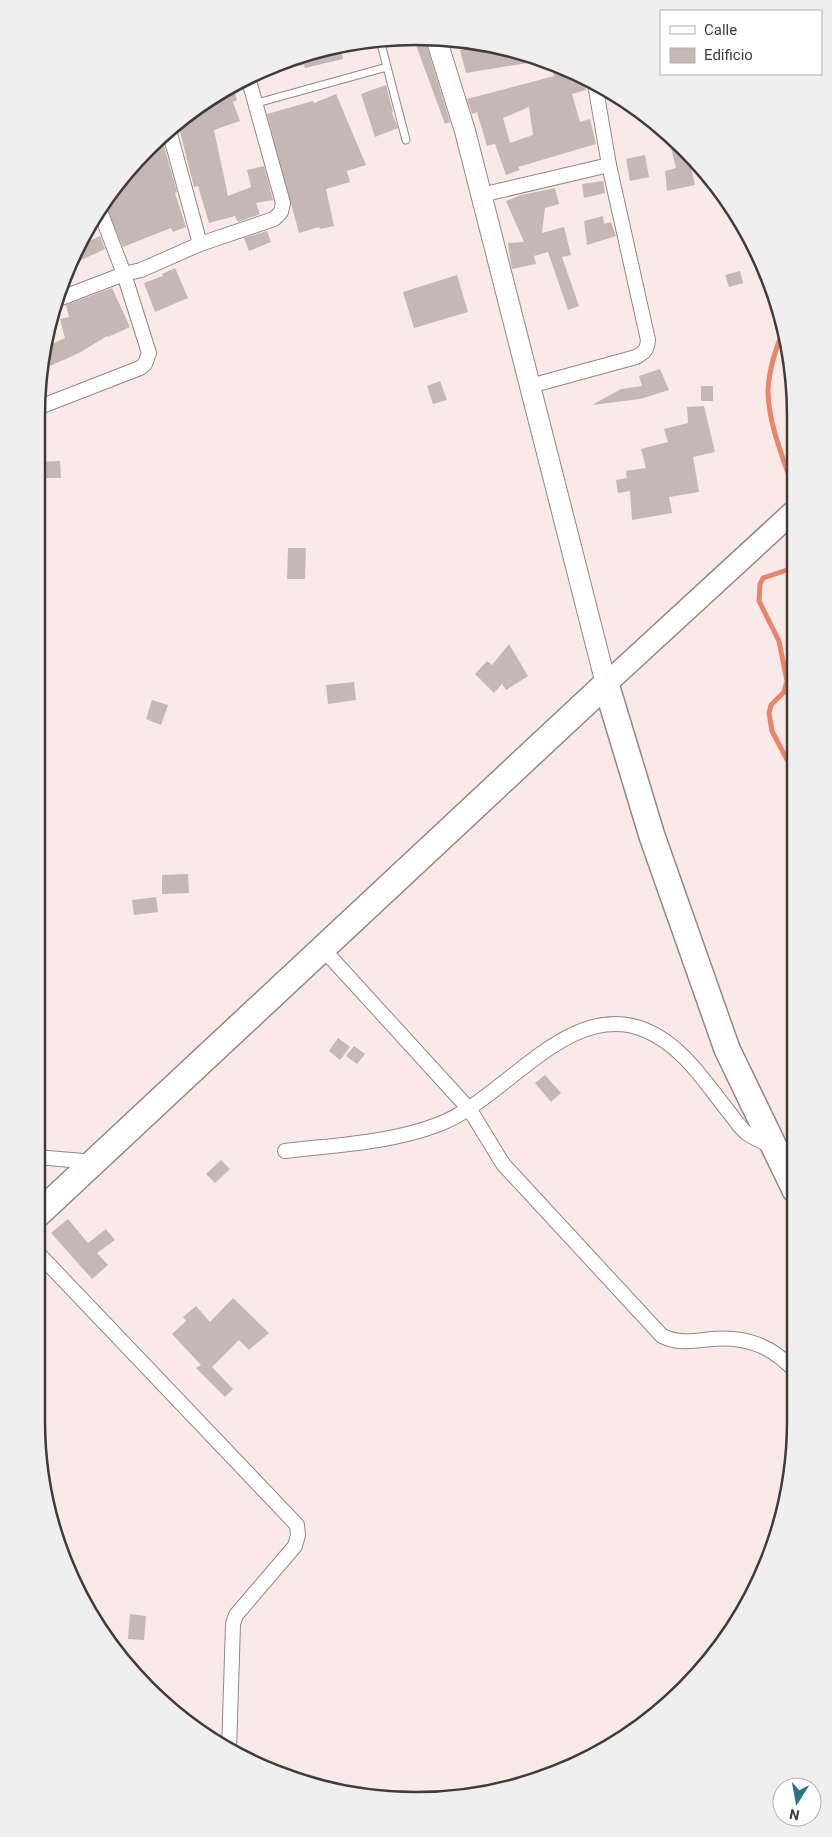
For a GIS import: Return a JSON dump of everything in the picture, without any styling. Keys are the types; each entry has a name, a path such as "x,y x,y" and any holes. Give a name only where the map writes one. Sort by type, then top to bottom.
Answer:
{"highway":[{"path":"45,1208 606,684 652,836 727,1049 787,1171"}],"main road":[{"path":"438,46 465,131 606,684 787,518"}],"street":[{"path":"65,296 150,266 200,244 274,218 281,212 283,203 250,84"},
{"path":"530,386 636,356 644,353 647,348 648,340 609,165 595,91"},
{"path":"171,137 200,244"},
{"path":"481,195 609,165"},
{"path":"45,405 140,368 145,364 149,353 124,274 103,218"},
{"path":"323,949 470,1110 503,1164 662,1336 672,1341 682,1342 717,1339 759,1344 782,1357 787,1362"},
{"path":"285,1151 394,1137 437,1125 470,1110 549,1048 573,1033 592,1026 619,1024 644,1030 669,1044 691,1065 747,1134 777,1148"},
{"path":"45,1158 96,1162"},
{"path":"45,1260 297,1525 298,1535 295,1546 236,1615 233,1624 229,1742"}],"lane":[{"path":"382,47 406,140"},
{"path":"257,103 387,67"}],"building":[{"path":"416,45 427,45 450,122 445,124"},
{"path":"466,48 488,52 528,63 466,73 460,50"},
{"path":"342,53 343,59 305,68 304,65 289,68"},
{"path":"553,71 558,73 585,86 586,90 572,94 580,122 590,119 596,144 518,167 520,170 506,175 495,144 487,146 477,112 472,114 467,99 554,76","holes":["529,107 533,135 510,143 503,118"]},
{"path":"386,85 392,113 398,128 375,137 361,94"},
{"path":"235,93 237,100 233,102 240,121 214,130 228,196 251,187 247,170 264,166 273,200 256,203 260,214 238,222 235,216 209,223 198,186 194,187 180,130"},
{"path":"336,94 366,165 347,171 350,182 326,189 334,226 320,229 319,227 299,233 267,114 313,101 314,103"},
{"path":"164,144 177,192 175,193 186,227 173,232 171,228 123,247 108,210 137,171"},
{"path":"671,147 691,167 695,185 667,191 665,171 676,168"},
{"path":"645,155 649,177 630,181 626,159"},
{"path":"603,181 605,193 584,198 582,184"},
{"path":"555,188 559,204 545,208 542,233 564,227 571,255 562,257 579,306 568,310 548,252 534,256 536,264 512,269 508,243 524,242 506,201 521,195"},
{"path":"603,216 604,224 611,222 616,236 587,245 584,221"},
{"path":"267,231 271,242 249,251 244,238"},
{"path":"100,236 105,249 79,261 83,252 89,241"},
{"path":"175,268 188,298 155,312 144,283 163,276 162,274"},
{"path":"740,271 743,283 729,287 725,275"},
{"path":"457,275 468,312 414,328 403,292"},
{"path":"112,288 130,327 107,336 79,353 48,367 52,344 65,338 60,319 69,317 66,305"},
{"path":"660,369 669,390 640,399 592,405 621,389 642,386 639,376"},
{"path":"440,381 447,400 433,404 427,386"},
{"path":"701,386 713,386 713,401 701,401"},
{"path":"704,406 715,452 693,457 699,492 669,497 672,513 632,520 630,491 618,493 616,480 627,478 626,471 646,468 641,449 668,442 664,429 688,423 687,407"},
{"path":"60,461 61,478 45,478 45,462"},
{"path":"288,548 306,548 305,579 287,579"},
{"path":"509,644 528,676 506,690 502,684 494,693 475,674 487,661 492,665"},
{"path":"354,682 356,700 328,704 326,685"},
{"path":"152,700 168,705 161,725 146,719"},
{"path":"188,874 189,893 162,894 162,875"},
{"path":"156,897 158,912 134,915 132,900"},
{"path":"338,1038 350,1047 340,1060 329,1051"},
{"path":"354,1046 365,1054 357,1064 346,1056"},
{"path":"545,1075 561,1093 551,1102 535,1083"},
{"path":"221,1160 230,1169 215,1183 206,1174"},
{"path":"68,1219 88,1243 106,1229 115,1240 97,1253 108,1265 92,1279 51,1233"},
{"path":"233,1298 269,1333 249,1350 239,1340 212,1367 233,1389 225,1397 196,1368 201,1365 172,1334 186,1321 183,1317 196,1306 210,1322"},
{"path":"130,1614 146,1616 144,1640 128,1639"}],"waterway":[{"path":"779,341 770,374 768,390 770,415 787,470"},
{"path":"787,570 763,578 760,584 759,601 779,641 787,681"},
{"path":"787,681 784,692 771,705 769,713 772,731 787,760"}]}
